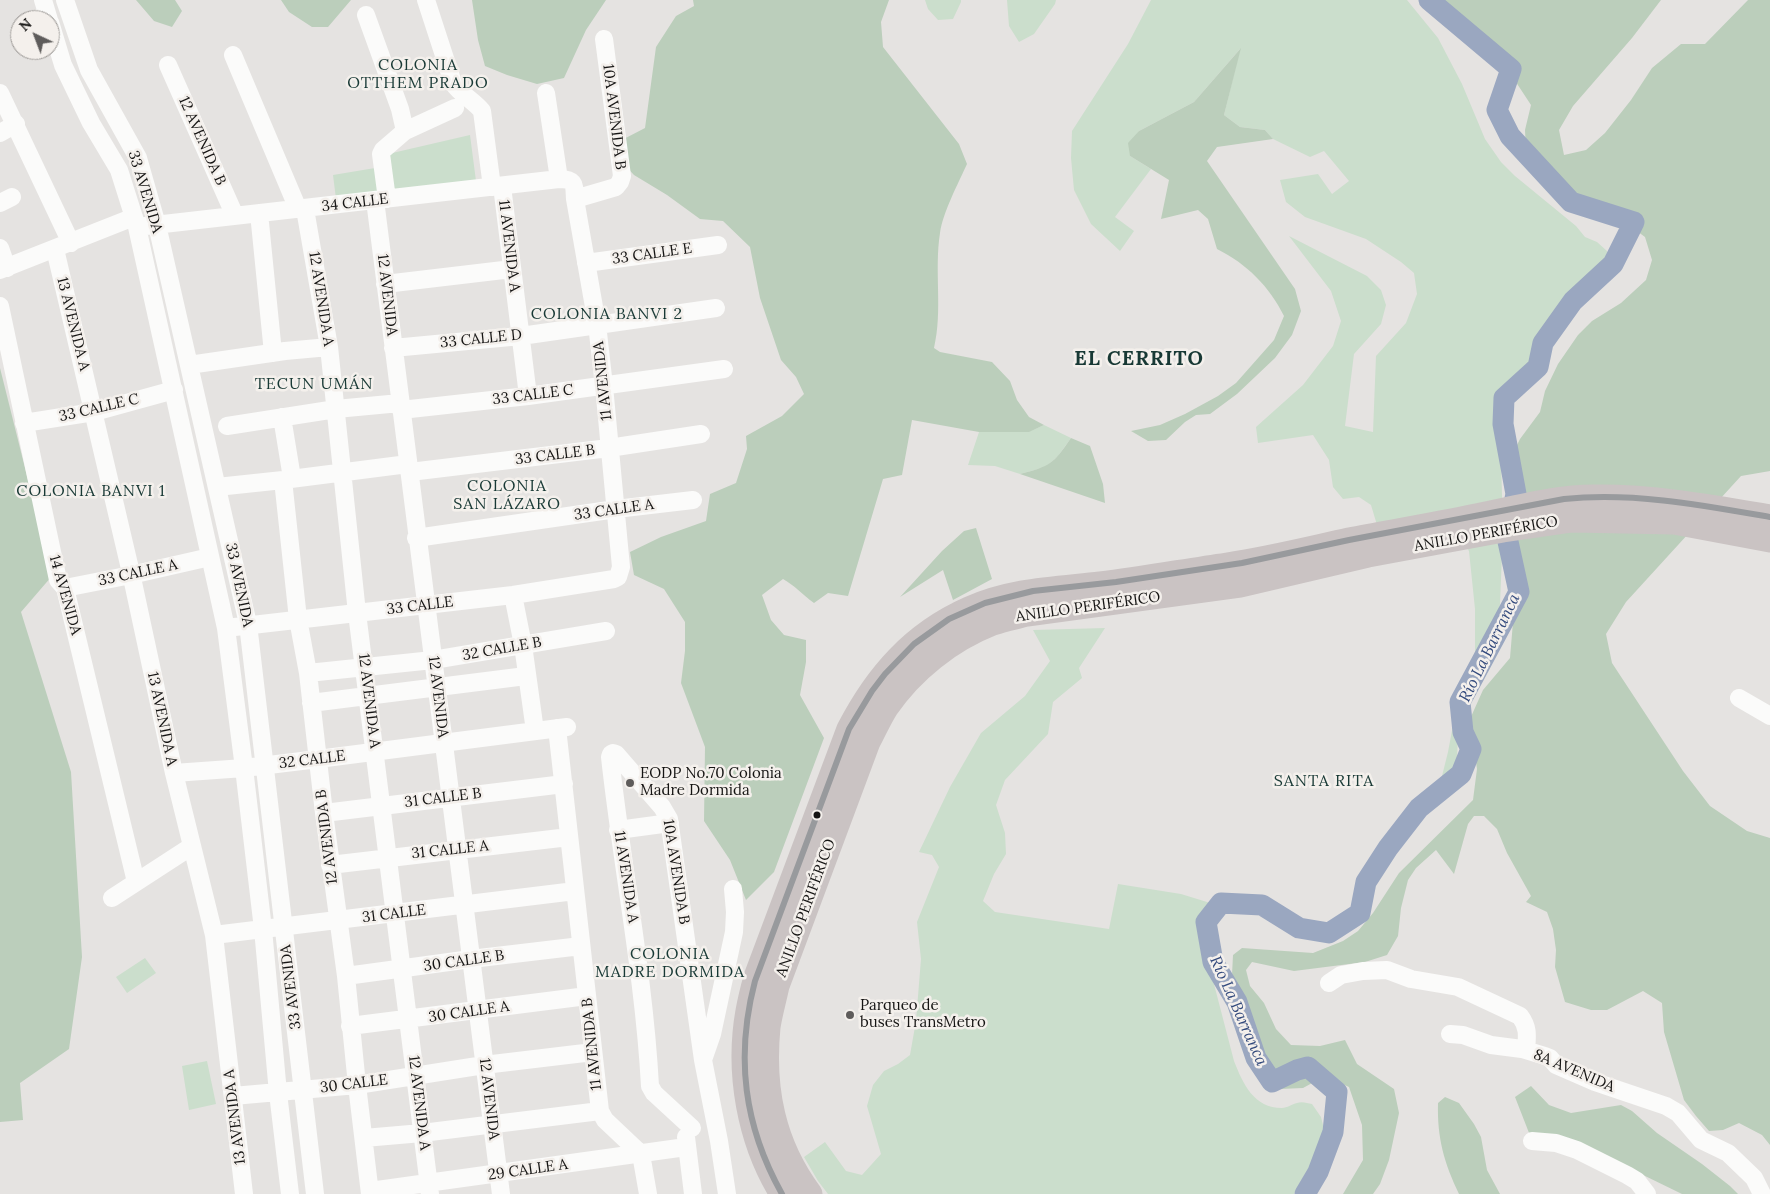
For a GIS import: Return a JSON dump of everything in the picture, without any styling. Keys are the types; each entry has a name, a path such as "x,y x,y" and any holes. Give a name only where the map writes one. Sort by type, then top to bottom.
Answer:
{"highway":[{"name":"ANILLO PERIFÉRICO","path":"810,1194 789,1161 772,1115 767,1088 768,1025 777,986 868,742 885,710 904,685 937,654 965,636 995,622 1027,614 1061,609 1099,594 1347,541 1551,502 1592,497 1676,502 1770,517"},
{"name":"ANILLO PERIFÉRICO","path":"782,1194 763,1159 751,1119 745,1083 744,1040 756,977 849,729 875,684 892,664 911,645 954,616 993,599 1038,590 1099,594 1240,585 1368,555 1502,530 1572,520 1674,522 1770,540"}],"street":[{"name":"33 AVENIDA","path":"65,0 89,70 138,158 157,225 248,624 315,1194"},
{"name":"11 AVENIDA A","path":"426,0 453,83 458,91 476,104 482,112 512,269 528,396"},
{"path":"366,15 400,109 405,131 455,108"},
{"name":"10A AVENIDA B","path":"574,199 616,187 622,176 604,39"},
{"name":"12 AVENIDA A","path":"233,54 302,209 329,347 364,667 429,1189"},
{"name":"33 AVENIDA","path":"60,55 63,65 92,123 120,170 136,222 226,628 263,929 278,1093 290,1194"},
{"name":"12 AVENIDA B","path":"168,65 236,216"},
{"path":"0,93 71,243"},
{"name":"11 AVENIDA","path":"546,93 565,180 574,199 597,324 621,567 618,577 614,579"},
{"path":"0,133 16,124"},
{"name":"12 AVENIDA","path":"405,131 387,145 382,154 381,200 385,284 501,1194"},
{"name":"34 CALLE","path":"4,269 71,243 136,222 157,225 565,180"},
{"path":"260,213 273,353"},
{"name":"33 CALLE E","path":"586,263 718,245"},
{"path":"0,248 4,269"},
{"name":"13 AVENIDA A","path":"55,249 94,412 174,773 214,935 244,1194"},
{"path":"385,284 512,269"},
{"name":"14 AVENIDA","path":"0,306 58,580 65,588 136,882"},
{"name":"33 CALLE D","path":"393,348 520,336 716,308"},
{"path":"189,365 329,347"},
{"name":"33 CALLE C","path":"227,426 336,409 528,396 724,369"},
{"name":"33 CALLE C","path":"24,423 94,412 174,390"},
{"name":"12 AVENIDA B","path":"282,417 298,619 308,673 337,921 346,976 350,1026 370,1192"},
{"name":"33 CALLE B","path":"217,487 342,472 409,468 609,448 701,434"},
{"name":"33 CALLE A","path":"416,538 616,509 693,500"},
{"name":"33 CALLE A","path":"65,588 210,557"},
{"name":"33 CALLE","path":"226,628 513,595 614,579"},
{"path":"513,595 523,645 535,731"},
{"name":"32 CALLE B","path":"308,673 433,660 606,631"},
{"path":"311,702 526,676"},
{"path":"1739,698 1770,716"},
{"name":"32 CALLE","path":"174,773 244,768 563,727"},
{"name":"11 AVENIDA B","path":"563,727 564,784 569,837 600,1111 606,1120 641,1154"},
{"name":"10A AVENIDA B","path":"610,757 610,754 616,754 662,807 670,819 703,1060 720,1141 727,1194"},
{"name":"11 AVENIDA A","path":"610,757 618,830 636,943 650,1086 654,1093 692,1128"},
{"name":"31 CALLE B","path":"324,813 564,784"},
{"path":"618,830 670,823"},
{"name":"31 CALLE A","path":"330,864 569,837"},
{"path":"112,898 192,846"},
{"path":"703,1060 712,1034 734,932 733,889"},
{"name":"31 CALLE","path":"214,935 575,891"},
{"name":"30 CALLE B","path":"346,976 581,946"},
{"name":"8A AVENIDA","path":"1329,983 1341,975 1363,971 1387,970 1411,979 1458,987 1520,1016 1526,1023 1528,1031 1526,1050 1548,1057 1556,1065 1595,1082 1666,1106 1678,1113 1701,1140 1728,1153 1754,1178 1762,1194"},
{"name":"30 CALLE A","path":"350,1026 587,996"},
{"path":"1450,1034 1463,1035 1491,1045 1526,1050"},
{"name":"30 CALLE","path":"233,1096 357,1085 484,1065 593,1052"},
{"path":"693,1194 686,1147 687,1133 712,1110"},
{"path":"364,1138 422,1133 600,1111"},
{"path":"1532,1141 1556,1143 1578,1150 1627,1175 1636,1181 1647,1194"},
{"name":"29 CALLE A","path":"370,1192 429,1189 498,1174 686,1147"},
{"path":"641,1154 648,1194"}],"green space":[{"path":"136,0 175,0 182,11 172,27 154,21"},
{"path":"281,0 351,0 328,27 312,27 289,12"},
{"path":"472,0 606,0 586,30 564,78 537,84 485,66 478,40"},
{"path":"693,0 889,0 881,22 883,47 959,144 967,164 947,207 940,233 938,247 938,319 934,348 940,352 992,362 1010,381 1017,400 1029,417 1044,425 1029,432 979,432 912,420 902,475 883,479 848,596 828,593 814,603 783,579 762,595 771,620 784,635 806,640 806,662 800,695 824,738 774,872 746,900 730,860 704,821 705,747 681,683 685,651 685,622 664,589 634,575 630,552 661,537 706,521 710,494 736,483 747,449 746,436 782,416 804,394 796,377 781,360 760,298 750,247 723,221 700,219 667,195 634,175 616,156 618,142 645,128 656,47 676,16 694,6"},
{"path":"925,0 961,0 961,2 953,19 938,20 928,9"},
{"path":"1007,0 1056,0 1034,34 1019,42 1009,26"},
{"path":"1151,0 1407,0 1438,38 1462,84 1485,139 1501,162 1515,176 1576,226 1585,237 1597,242 1607,251 1606,271 1598,288 1542,341 1503,405 1500,424 1503,530 1500,604 1494,647 1481,668 1466,702 1458,737 1457,757 1450,780 1435,804 1448,752 1459,693 1475,652 1475,609 1469,551 1459,537 1377,525 1371,505 1359,497 1343,499 1333,487 1329,460 1313,435 1258,443 1256,427 1303,385 1333,346 1341,321 1331,291 1289,236 1367,276 1381,290 1386,305 1381,324 1354,354 1345,426 1373,432 1376,356 1406,323 1417,294 1414,273 1366,239 1305,217 1286,202 1280,180 1318,174 1332,194 1349,181 1324,151 1310,157 1273,139 1265,130 1240,127 1224,115 1240,49 1194,102 1139,131 1130,156 1151,169 1115,217 1134,231 1120,251 1091,224 1074,190 1071,158 1072,131 1128,44"},
{"path":"1429,0 1661,0 1632,38 1573,106 1559,130 1564,155 1586,150 1605,133 1631,100 1652,68 1681,44 1705,44 1748,0 1770,0 1770,471 1741,476 1626,602 1606,634 1612,663 1683,771 1710,806 1747,831 1770,838 1770,1145 1762,1135 1739,1123 1723,1130 1709,1131 1696,1116 1684,1100 1664,1032 1662,1003 1643,991 1607,1010 1591,1010 1565,1002 1555,967 1556,950 1553,929 1547,912 1526,902 1531,896 1507,853 1497,829 1484,816 1474,816 1468,824 1454,874 1436,850 1416,868 1408,880 1401,908 1398,936 1387,955 1365,962 1294,971 1252,962 1246,970 1250,986 1264,1003 1276,1029 1291,1045 1320,1046 1345,1040 1357,1064 1394,1089 1399,1113 1389,1160 1380,1184 1373,1194 1343,1194 1363,1160 1362,1125 1349,1087 1325,1076 1303,1088 1280,1089 1261,1071 1253,1056 1232,975 1233,955 1242,948 1313,953 1343,941 1358,931 1373,913 1399,873 1473,800 1477,769 1470,719 1483,690 1510,658 1519,516 1513,453 1520,439 1540,412 1545,391 1558,364 1578,335 1592,321 1621,303 1646,280 1652,260 1645,237 1618,217 1587,207 1561,182 1541,171 1526,151 1525,130 1531,105 1508,70"},
{"path":"1241,48 1224,115 1240,127 1265,130 1273,139 1217,147 1207,161 1295,289 1301,311 1292,335 1275,358 1237,394 1210,414 1196,415 1185,422 1166,440 1148,441 1131,431 1160,425 1185,414 1218,396 1236,383 1274,340 1284,316 1271,295 1256,277 1238,262 1217,249 1208,219 1198,210 1161,219 1169,180 1130,156 1128,143 1139,131 1194,102"},
{"path":"470,135 476,181 393,192 388,154"},
{"path":"381,167 382,195 336,199 333,175"},
{"path":"0,368 52,576 21,612 71,772 82,957 69,1049 20,1083 23,1120 0,1122"},
{"path":"1044,425 1071,438 1058,456 1046,467 1020,474 995,466 968,465 979,432 1028,432"},
{"path":"1071,438 1090,446 1103,484 1105,503 1020,474 1039,469 1050,463"},
{"path":"976,528 992,579 953,600 943,570 900,597 942,551 964,531"},
{"path":"1105,628 1079,668 1082,678 1053,702 1048,734 1005,780 996,805 1005,833 1006,854 994,874 983,901 995,912 1109,929 1118,884 1181,894 1220,906 1208,917 1202,938 1234,1061 1246,1086 1264,1104 1282,1108 1301,1102 1312,1104 1321,1117 1324,1129 1311,1164 1294,1194 828,1194 804,1157 825,1142 846,1171 862,1175 881,1154 867,1106 873,1085 884,1071 910,1055 916,1021 921,959 917,922 939,867 932,855 919,852 950,787 981,733 1025,696 1050,661 1033,630"},
{"path":"145,958 156,973 127,993 116,977"},
{"path":"207,1061 216,1104 189,1110 182,1066"},
{"path":"1531,1086 1549,1105 1571,1113 1621,1105 1632,1111 1657,1133 1702,1164 1738,1194 1682,1194 1641,1174 1531,1138 1515,1097"},
{"path":"1445,1097 1459,1103 1474,1124 1481,1137 1487,1170 1500,1194 1459,1194 1449,1172 1440,1139 1438,1103"}],"waterway":[{"name":"Río La Barranca","path":"1305,1194 1318,1172 1333,1132 1337,1092 1308,1067 1272,1082 1256,1058 1237,1002 1213,962 1206,922 1221,903 1262,905 1299,928 1329,933 1360,913 1366,882 1388,848 1419,808 1461,774 1471,749 1463,732 1460,702 1519,592 1507,537 1516,494 1503,424 1504,398 1538,367 1543,343 1573,301 1613,264 1634,222 1571,202 1510,136 1497,110 1511,69 1429,0"}],"transit line":[{"path":"782,1194 759,1143 751,1117 747,1090 745,1037 755,981 849,729 872,691 885,674 914,644 949,619 985,603 1033,591 1116,582 1242,563 1349,540 1564,499 1590,497 1642,498 1693,504 1770,517"}],"place":[{"name":"EODP No.70 Colonia Madre Dormida","path":"630,783"},
{"name":"Parqueo de buses TransMetro","path":"850,1015"}],"district":[{"name":"COLONIA OTTHEM PRADO","path":"418,74"},
{"name":"COLONIA BANVI 2","path":"607,314"},
{"name":"EL CERRITO","path":"1139,359"},
{"name":"TECUN UMÁN","path":"314,384"},
{"name":"COLONIA BANVI 1","path":"91,491"},
{"name":"COLONIA SAN LÁZARO","path":"507,495"},
{"name":"SANTA RITA","path":"1324,781"},
{"name":"COLONIA MADRE DORMIDA","path":"670,963"}]}
